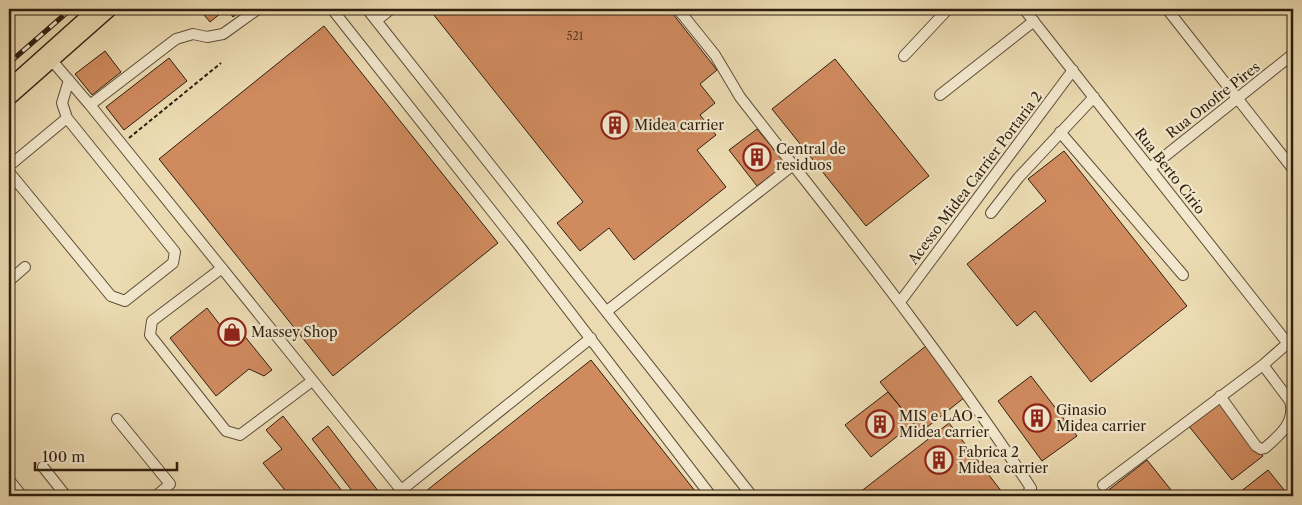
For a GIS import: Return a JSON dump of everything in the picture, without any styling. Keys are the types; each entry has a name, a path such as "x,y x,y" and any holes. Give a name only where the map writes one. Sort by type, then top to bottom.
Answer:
{"main road":[{"path":"9,99 95,9"},
{"path":"9,86 111,9"}],"street":[{"path":"90,105 176,39 193,34 207,37 224,34 258,9"},
{"path":"332,9 591,338 712,496"},
{"path":"367,9 752,496"},
{"path":"377,20 391,9"},
{"path":"678,9 715,55 740,97 900,302 990,426 1031,488 1026,496"},
{"path":"904,56 948,9"},
{"name":"Rua Berto Círio","path":"1024,9 1291,346"},
{"path":"1167,9 1293,169"},
{"path":"940,94 1034,21"},
{"name":"Rua Onofre Pires","path":"1150,168 1293,54"},
{"path":"49,57 222,268 401,494 591,338"},
{"name":"Acesso Midea Carrier Portaria 2","path":"900,302 1073,70"},
{"path":"9,172 111,296 125,301 172,263 175,252 67,118 62,102 68,80"},
{"path":"991,213 1019,177 1094,97"},
{"path":"9,166 67,118"},
{"path":"1060,132 1183,275"},
{"path":"607,311 793,165"},
{"path":"9,281 25,267"},
{"path":"222,268 152,321 150,335 226,431 240,435 312,381"},
{"path":"1103,485 1220,396 1291,346"},
{"path":"1220,396 1256,446 1261,449 1265,448 1285,430 1292,406 1263,365"},
{"path":"117,419 170,484 156,496"},
{"path":"43,467 66,496"},
{"path":"9,480 22,496"}],"path":[{"path":"121,144 221,63"}],"building":[{"path":"199,9 226,9 210,22"},
{"path":"227,9 243,9 233,17"},
{"name":"Midea carrier","path":"439,9 669,9 717,70 700,84 715,103 700,115 716,135 697,150 726,187 634,260 609,228 580,251 557,223 583,202 433,14"},
{"path":"324,26 498,243 333,376 159,159"},
{"path":"105,51 121,72 92,95 75,74"},
{"path":"169,58 187,81 124,130 106,107"},
{"path":"835,59 929,176 866,226 772,109"},
{"name":"Central de residuos","path":"757,129 786,164 757,186 729,150"},
{"path":"1064,151 1187,306 1091,382 1035,311 1017,326 967,264 1046,201 1028,179"},
{"path":"207,308 224,330 234,323 272,370 264,376 249,369 216,396 170,338"},
{"path":"926,346 965,397 921,432 880,382"},
{"path":"591,360 699,496 421,495"},
{"name":"Ginasio Midea carrier","path":"1031,376 1077,436 1042,461 998,401"},
{"name":"MIS e LAO - Midea carrier","path":"888,392 914,423 871,457 845,425"},
{"path":"1219,401 1263,456 1232,480 1188,425"},
{"path":"283,416 346,496 285,496 288,494 263,463 282,449 266,430"},
{"name":"Fabrica 2 Midea carrier","path":"949,423 1005,496 855,496"},
{"path":"328,426 382,496 356,496 312,439"},
{"path":"1147,460 1175,495 1101,496"},
{"path":"1268,470 1289,496 1235,496"}],"railway":[{"path":"9,63 71,9"}],"place":[{"name":"Midea carrier","path":"615,125"},
{"name":"Central de residuos","path":"757,157"},
{"name":"Massey Shop","path":"232,332"},
{"name":"Ginasio Midea carrier","path":"1037,418"},
{"name":"MIS e LAO - Midea carrier","path":"880,424"},
{"name":"Fabrica 2 Midea carrier","path":"939,460"}]}
